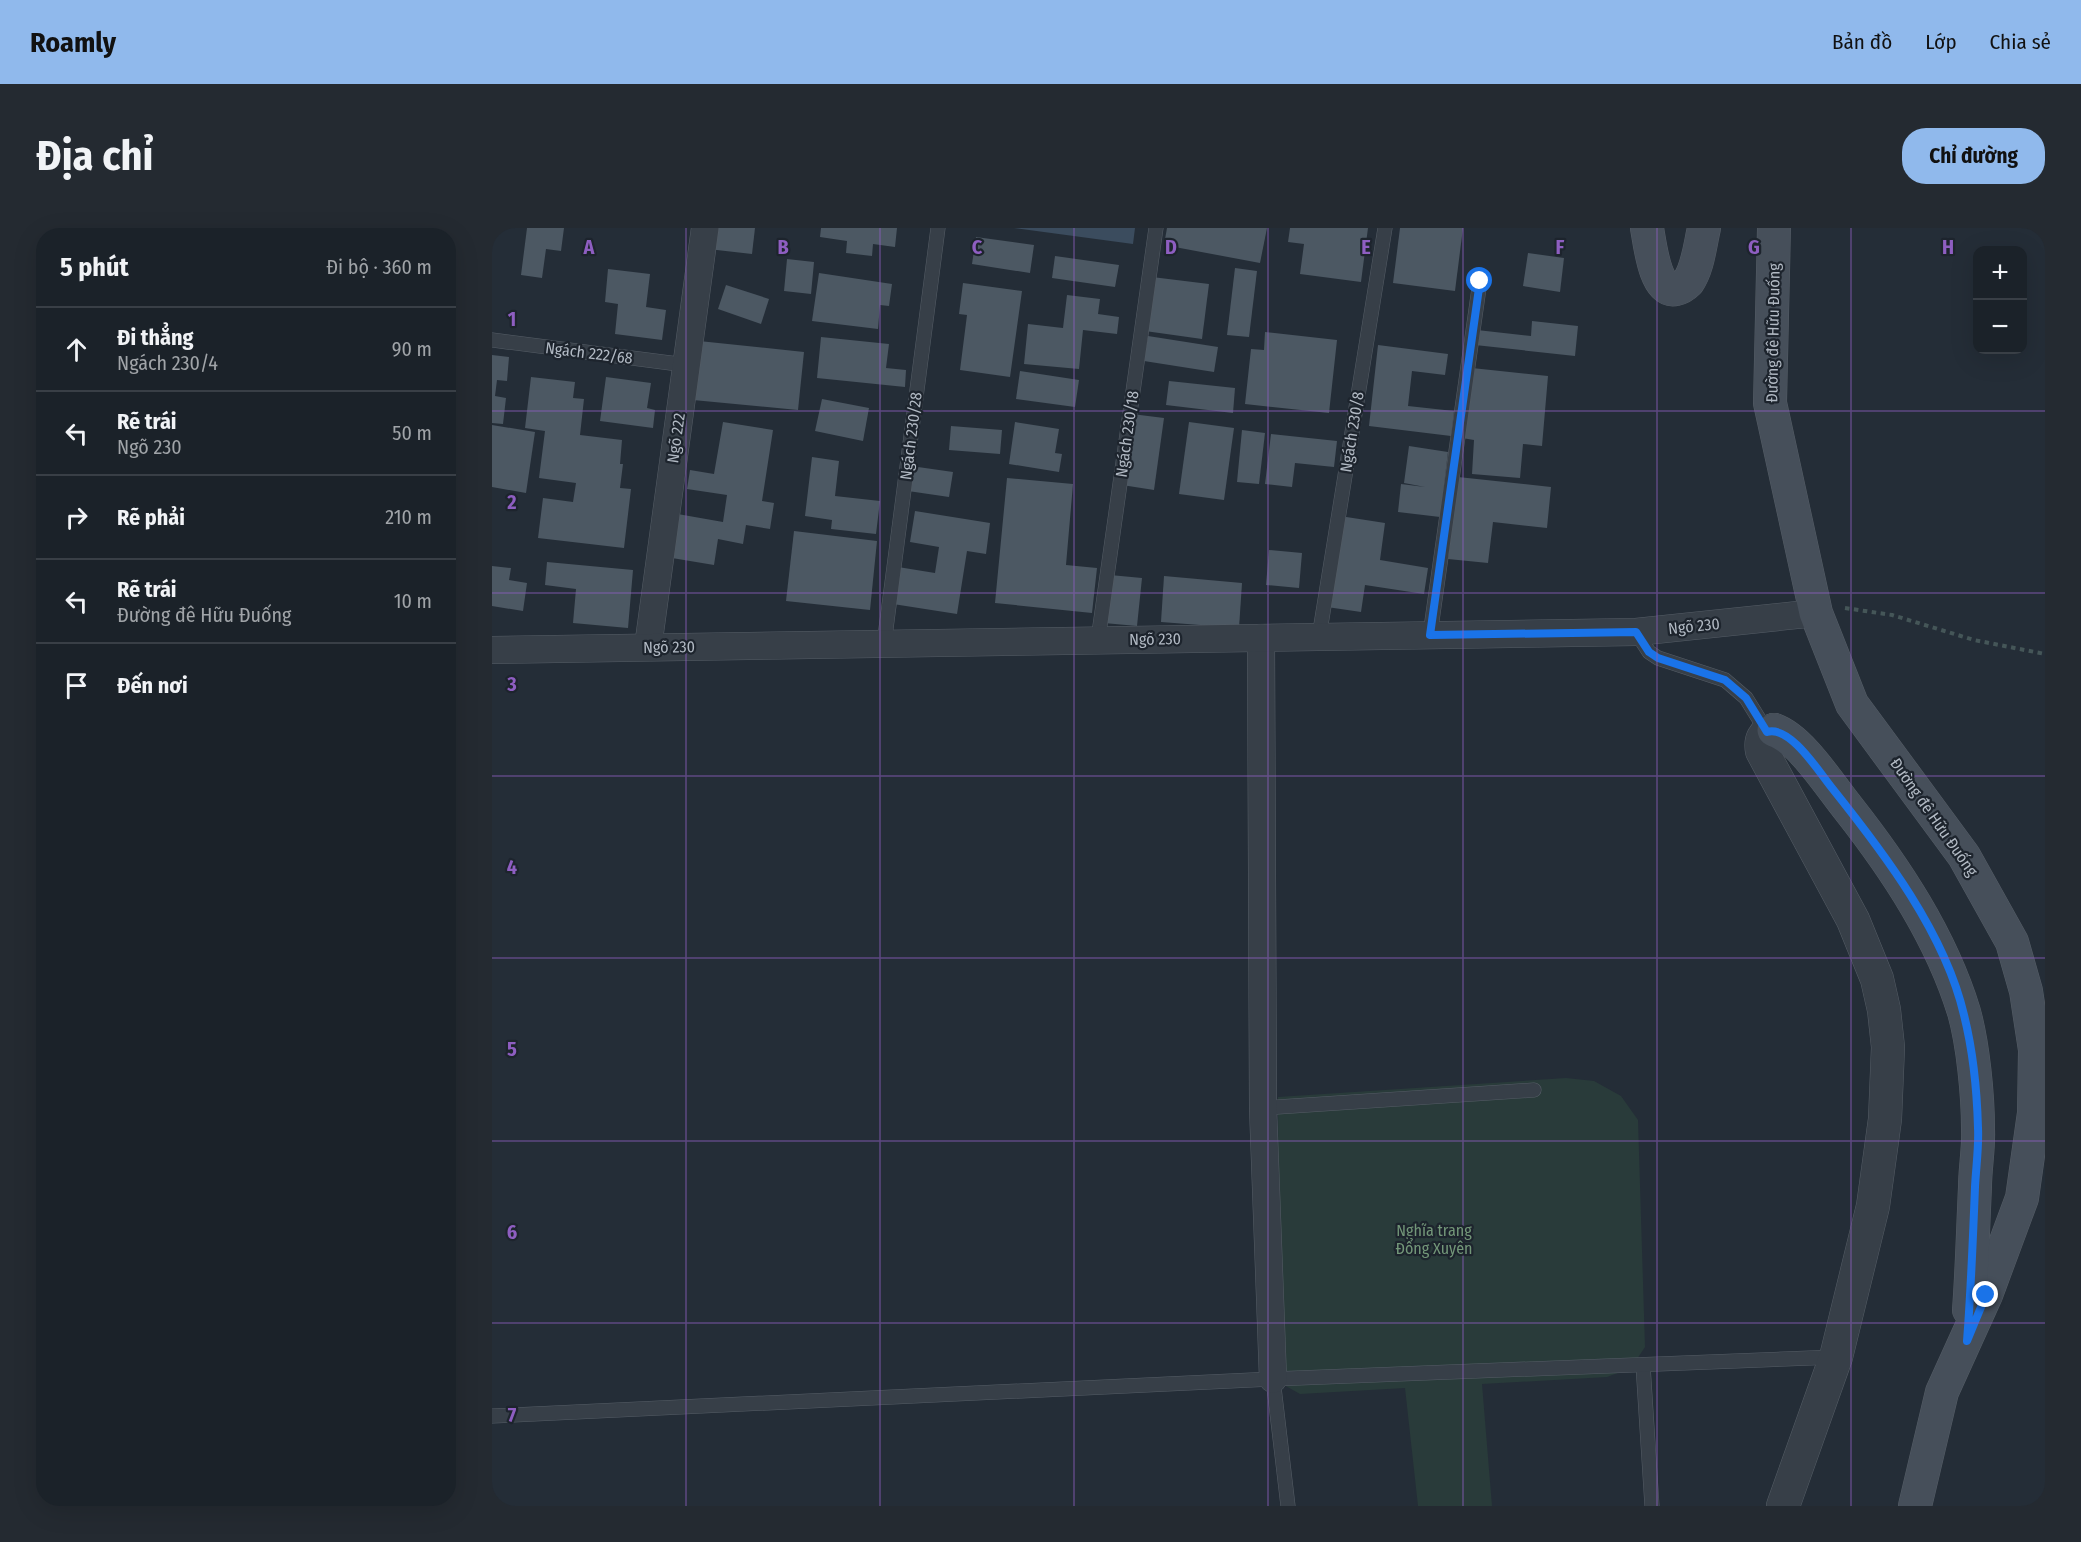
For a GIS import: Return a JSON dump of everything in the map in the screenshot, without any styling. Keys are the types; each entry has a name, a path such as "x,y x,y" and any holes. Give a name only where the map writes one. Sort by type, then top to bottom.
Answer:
{"main road":[{"path":"1647,228 1657,274 1665,288 1674,290 1681,288 1688,281 1704,228"},
{"name":"Đường đê Hữu Đuống","path":"1774,228 1770,403 1816,613 1852,704 1964,856 2013,942 2026,991 2035,1050 2034,1113 2022,1198 1986,1295 1942,1392 1915,1506"},
{"path":"1770,731 1783,733 1802,751 1862,825 1906,891 1941,952 1964,1014 1974,1074 1978,1129 1967,1341"}],"street":[{"name":"Ngõ 222","path":"648,647 705,228"},
{"name":"Ngõ 230","path":"492,650 1636,632 1816,613"},
{"path":"1261,638 1263,1107 1273,1379"},
{"path":"1770,731 1761,744 1762,751 1854,920 1877,979 1888,1047 1885,1119 1873,1206 1836,1357 1783,1506"}],"lane":[{"name":"Ngách 230/28","path":"884,644 938,228"},
{"name":"Ngách 230/18","path":"1098,640 1156,228"},
{"name":"Ngách 230/8","path":"1319,637 1385,228"},
{"path":"1430,635 1480,281"},
{"name":"Ngách 222/68","path":"492,340 686,365"},
{"path":"1636,632 1649,652 1658,658 1725,680 1746,698 1770,731"},
{"path":"1263,1107 1534,1090"},
{"path":"492,1416 1273,1379 1836,1357"},
{"path":"1643,1365 1652,1506"},
{"path":"1273,1379 1288,1506"}],"path":[{"path":"1816,613 1849,608 1892,615 1974,640 2045,654"}],"green space":[{"name":"Nghĩa trang Đổng Xuyên","path":"1566,1078 1594,1081 1621,1096 1638,1120 1645,1347 1631,1368 1607,1377 1482,1384 1492,1506 1418,1506 1405,1388 1300,1394 1284,1385 1279,1366 1278,1097"}],"water":[{"path":"1014,228 1135,228 1133,244"}],"building":[{"path":"527,228 564,228 561,251 546,249 542,278 521,275"},
{"path":"711,228 755,228 752,254 708,249"},
{"path":"821,228 897,228 895,247 873,244 872,256 846,253 847,241 820,237"},
{"path":"1167,228 1267,228 1260,263 1164,245"},
{"path":"1290,228 1368,228 1361,282 1300,274 1304,244 1288,242"},
{"path":"1400,228 1463,228 1455,291 1393,283"},
{"path":"976,237 1034,245 1030,273 972,264"},
{"path":"1528,253 1564,258 1560,292 1523,286"},
{"path":"1055,256 1119,265 1115,287 1052,278"},
{"path":"787,259 814,262 811,294 784,291"},
{"path":"1235,268 1257,271 1249,337 1227,335"},
{"path":"608,269 650,274 646,307 666,310 662,340 615,334 618,304 605,302"},
{"path":"819,273 892,284 889,306 880,305 878,329 812,321"},
{"path":"1152,277 1209,284 1202,339 1145,331"},
{"path":"963,283 1022,291 1010,377 960,370 967,315 959,314"},
{"path":"726,285 769,299 761,324 718,309"},
{"path":"1067,295 1100,299 1098,314 1119,317 1117,334 1083,330 1079,369 1024,364 1028,324 1063,328"},
{"path":"1532,321 1578,326 1575,356 1475,345 1477,330 1531,336"},
{"path":"1265,332 1337,340 1329,413 1245,404 1251,349 1264,350"},
{"path":"1148,336 1218,347 1214,372 1144,361"},
{"path":"821,337 889,344 886,368 906,370 905,387 817,378"},
{"path":"699,341 804,352 798,410 693,400"},
{"path":"1378,345 1448,354 1445,375 1412,371 1408,406 1454,411 1451,436 1369,426"},
{"path":"492,355 509,357 507,381 497,380 495,396 506,398 503,424 492,423"},
{"path":"1472,368 1548,376 1542,446 1523,444 1520,478 1472,474 1474,440 1462,438"},
{"path":"1020,371 1079,380 1075,407 1016,399"},
{"path":"531,377 575,382 573,398 584,399 580,435 622,440 620,464 623,464 620,488 631,489 624,548 538,538 543,498 573,502 576,483 539,478 545,431 525,428"},
{"path":"606,377 651,383 647,408 655,410 653,428 600,421"},
{"path":"1169,381 1235,388 1233,413 1166,405"},
{"path":"822,399 869,408 863,441 815,431"},
{"path":"1132,414 1164,418 1154,490 1122,485"},
{"path":"723,422 773,430 762,501 774,503 770,529 746,525 743,544 718,539 714,565 666,557 672,513 723,522 727,495 687,489 690,470 714,474"},
{"path":"1015,422 1059,429 1055,453 1062,454 1059,472 1009,464"},
{"path":"1189,422 1234,428 1224,500 1179,494"},
{"path":"492,425 535,432 526,493 492,487"},
{"path":"951,426 1002,430 1000,454 949,450"},
{"path":"1242,430 1265,433 1259,484 1237,482"},
{"path":"1271,434 1337,441 1334,467 1295,463 1292,487 1265,484"},
{"path":"1409,446 1448,452 1440,517 1398,512 1401,484 1425,487 1404,483"},
{"path":"812,457 839,461 835,496 880,501 876,534 831,529 832,520 805,516"},
{"path":"911,466 953,472 949,497 908,491"},
{"path":"1458,477 1551,487 1547,528 1493,522 1488,563 1448,559"},
{"path":"1007,478 1073,484 1066,565 1097,568 1092,613 995,603"},
{"path":"915,511 990,523 986,554 967,551 957,614 893,604 898,567 935,573 939,547 910,542"},
{"path":"1340,516 1385,523 1380,560 1428,568 1424,594 1365,585 1361,612 1327,607"},
{"path":"794,531 877,541 870,610 786,601"},
{"path":"1269,550 1302,553 1299,588 1266,585"},
{"path":"547,562 633,570 628,628 573,623 576,589 545,585"},
{"path":"492,566 511,568 509,580 527,583 523,611 492,606"},
{"path":"1110,575 1142,578 1137,626 1104,623"},
{"path":"1164,576 1242,583 1239,628 1161,622"}],"route":[{"path":"1480,281 1430,635 1636,632 1649,652 1658,658 1725,680 1746,698 1767,732 1774,730 1783,733 1802,751 1862,825 1932,933 1950,972 1964,1014 1974,1074 1978,1129 1967,1341 1986,1295"}]}
